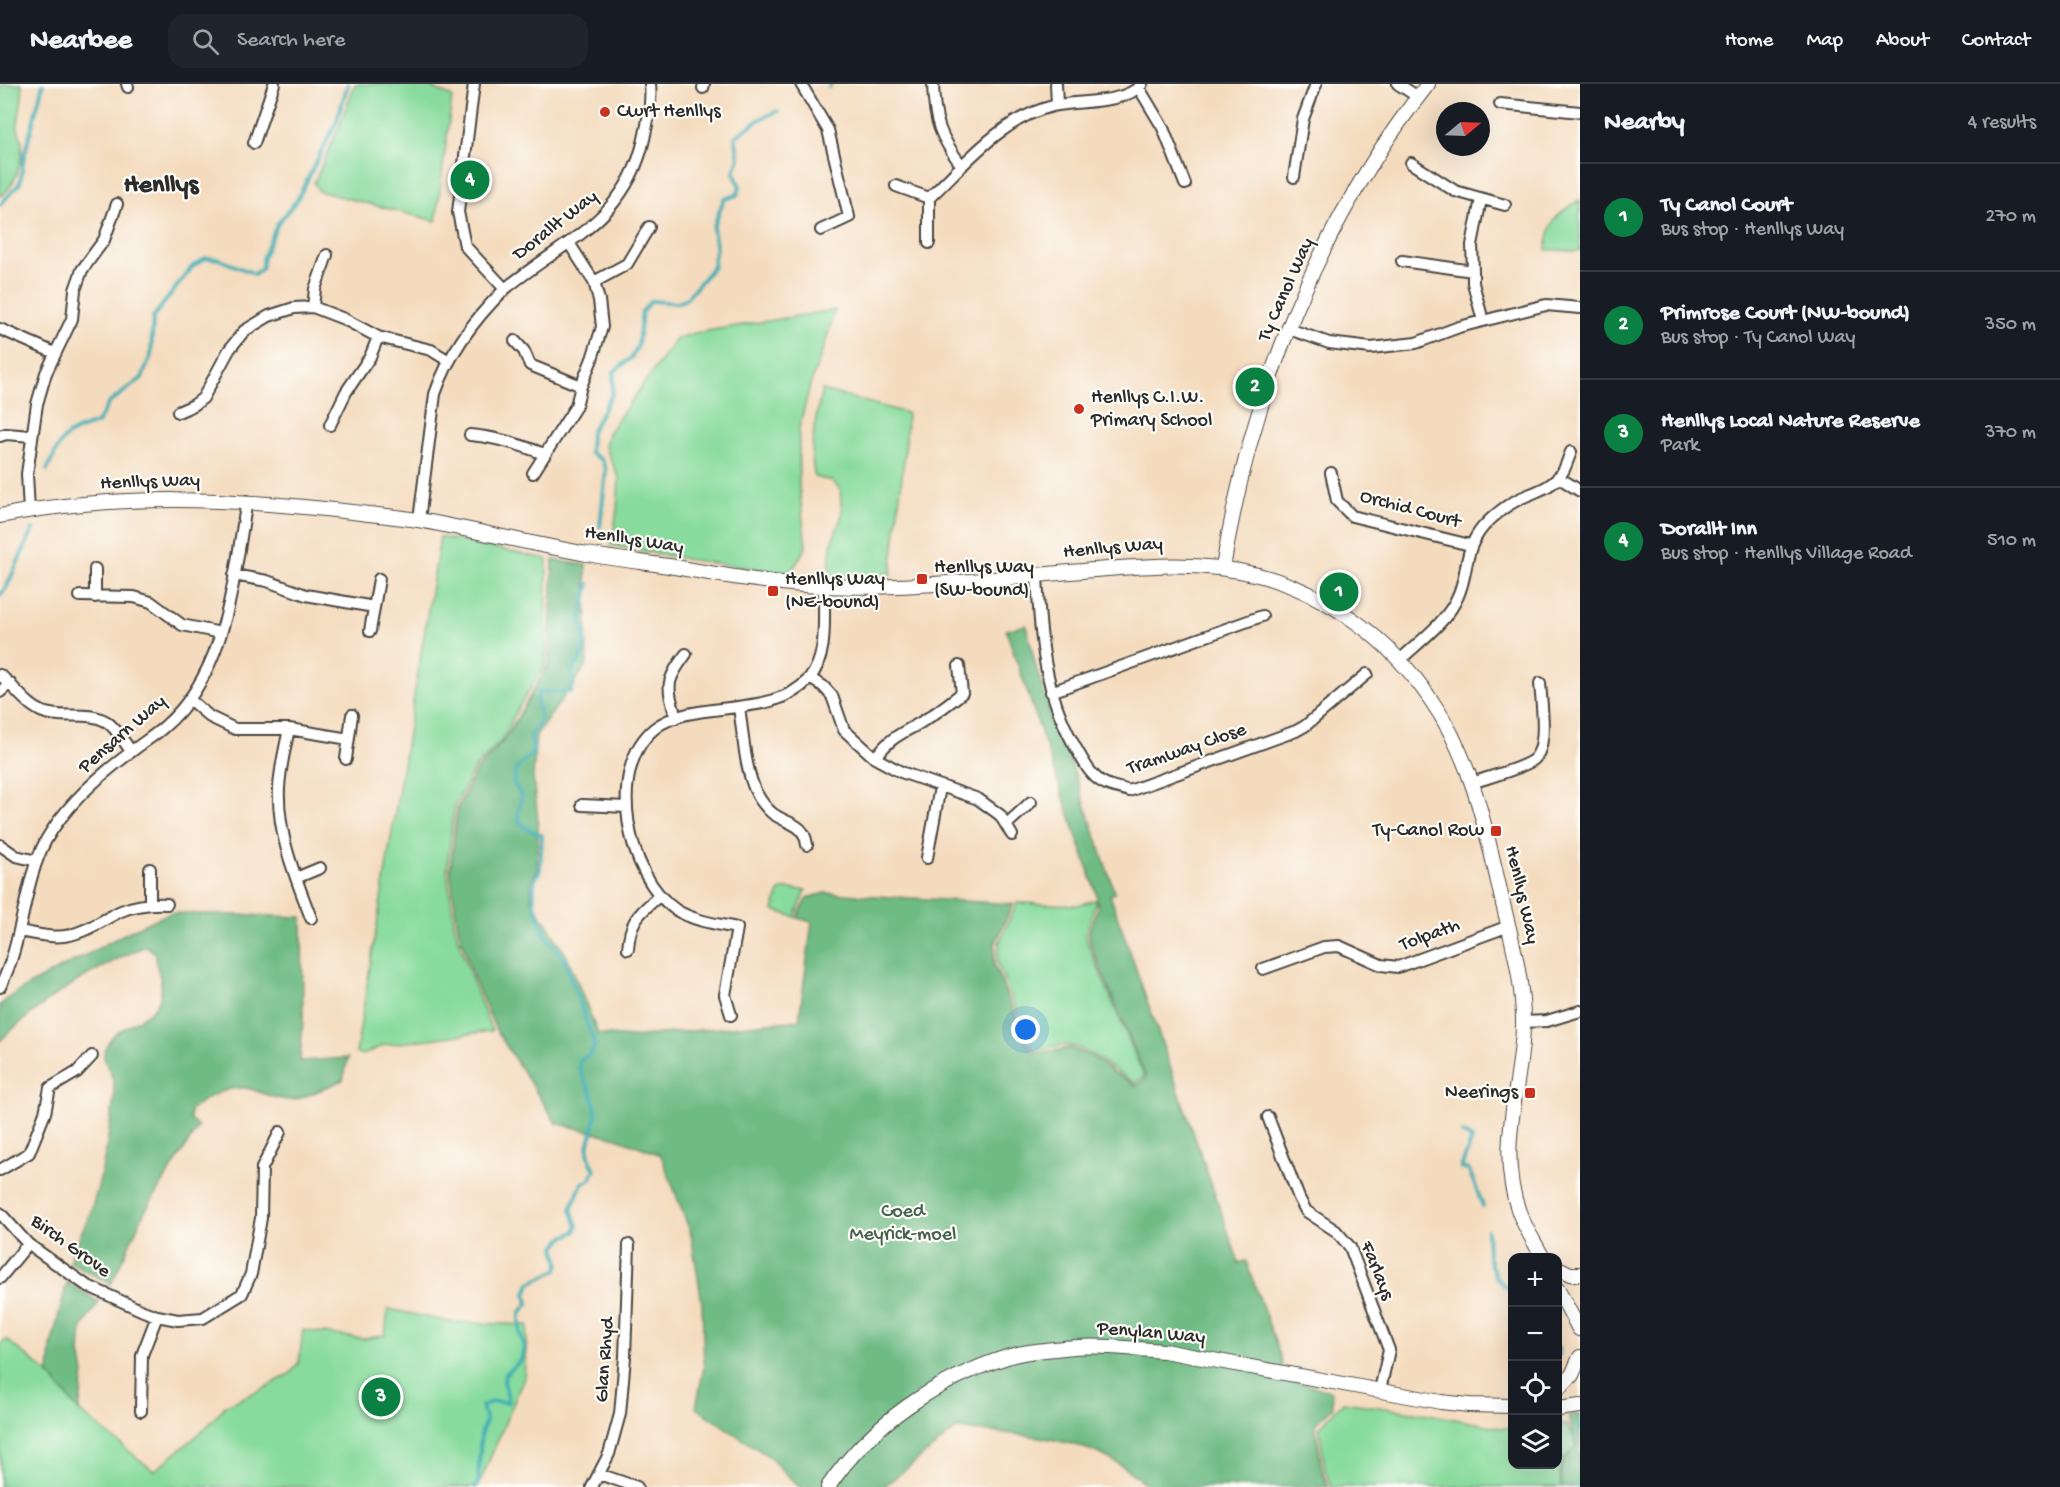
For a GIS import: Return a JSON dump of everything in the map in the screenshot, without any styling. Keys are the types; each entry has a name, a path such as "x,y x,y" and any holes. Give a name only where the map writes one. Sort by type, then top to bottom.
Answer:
{"street":[{"path":"254,143 274,84"},
{"path":"474,84 459,212 460,228 465,246 504,289"},
{"name":"Dorallt Way","path":"420,520 435,394 449,362 463,337 486,306 531,267 569,243 612,207 640,158 647,125 650,84"},
{"path":"801,84 828,130 849,217 821,230"},
{"path":"933,84 937,123 945,143 963,166"},
{"path":"1056,84 1057,105"},
{"path":"1294,177 1303,119 1316,84"},
{"path":"1398,84 1418,97"},
{"name":"Ty Canol Way","path":"1223,568 1244,462 1268,385 1313,271 1361,181 1386,141 1428,84"},
{"path":"929,243 929,198 1002,129 1017,118 1057,105 1119,96 1140,86 1163,128 1185,184"},
{"path":"1500,105 1580,112"},
{"path":"1411,163 1455,191 1505,205"},
{"path":"896,186 929,198"},
{"path":"1481,199 1472,244 1473,283 1483,321"},
{"path":"29,511 27,474 37,404 46,373 72,319 75,290 82,270 104,240 117,204"},
{"path":"594,282 627,264 649,226"},
{"path":"533,473 576,406 602,327 594,282 569,243"},
{"path":"313,307 315,289 327,255"},
{"path":"1402,261 1473,271"},
{"path":"1289,329 1329,343 1371,348 1416,343 1459,327 1546,305 1580,308"},
{"path":"178,412 203,398 229,350 244,331 269,316 294,308 313,307 344,319 378,338 431,350 449,362"},
{"path":"0,329 55,353"},
{"path":"330,425 346,392 370,357 378,338"},
{"path":"515,341 524,351 530,365 581,386"},
{"path":"0,436 6,434 32,436"},
{"path":"470,435 499,439 544,454"},
{"path":"1570,452 1558,477 1580,491"},
{"name":"Orchid Court","path":"1331,473 1337,501 1352,516 1470,545"},
{"name":"Orchid Court","path":"1400,660 1437,625 1454,604 1459,593 1470,545 1493,516 1518,500 1552,484 1558,477"},
{"name":"Henllys Way","path":"0,516 55,507 145,500 247,501 420,520 593,555 746,579 824,586 905,586 1173,564 1223,568 1260,576 1318,598 1345,613 1400,660 1435,705 1455,739 1472,783 1509,927 1523,1022 1508,1154 1513,1192 1520,1216 1541,1253"},
{"name":"Pensarn Way","path":"0,987 11,964 37,861 47,839 64,814 106,772 164,727 189,699 203,678 221,633 247,501"},
{"path":"95,569 95,597"},
{"path":"234,575 267,581 306,595 374,607"},
{"name":"Tramway Close","path":"1037,575 1046,674 1067,734 1088,770 1103,783 1129,791 1296,731 1367,674"},
{"path":"370,631 379,579"},
{"path":"731,1015 725,995 737,928 694,918 676,910 649,881 638,860 630,834 627,807 630,767 638,749 655,728 676,718 781,698 809,678 818,663 822,648 824,586"},
{"path":"81,596 134,597 151,602 182,624 221,633"},
{"path":"1052,692 1262,616"},
{"path":"676,718 668,689 673,670 686,654"},
{"path":"875,758 885,744 936,713 962,693 959,666"},
{"path":"0,675 33,706 43,712 66,716 90,716 108,723 131,752"},
{"path":"809,678 823,686 832,696 844,730 875,758 901,772 978,799 1000,815 1009,830 1031,802"},
{"path":"0,692 10,683"},
{"path":"1472,783 1534,759 1540,751 1542,740 1540,683"},
{"path":"189,699 210,717 235,729 289,729 349,739"},
{"path":"739,707 750,774 757,795 771,812 794,824 806,834 807,846"},
{"path":"346,759 352,715"},
{"path":"289,729 279,786 279,810 283,838 310,918"},
{"path":"927,858 940,787"},
{"path":"582,805 627,807"},
{"path":"0,846 16,856 37,861"},
{"path":"296,878 321,868"},
{"path":"150,869 150,903"},
{"path":"628,949 629,930 638,915 660,895"},
{"path":"19,931 52,937 70,936 120,912 150,903 167,904"},
{"name":"Tolpath","path":"1263,969 1324,947 1339,946 1381,964 1398,967 1509,927"},
{"path":"1523,1022 1547,1021 1580,1011"},
{"path":"0,1170 29,1153 45,1113 50,1088 77,1072 92,1056"},
{"name":"Farlays","path":"1268,1117 1299,1198 1306,1210 1336,1231 1350,1247 1389,1350 1380,1390"},
{"name":"Birch Grove","path":"0,1213 28,1244 86,1285 157,1316 178,1320 203,1318 242,1294 251,1274 261,1218 262,1168 280,1132"},
{"path":"0,1278 28,1244"},
{"name":"Glan Rhyd","path":"592,1487 616,1434 620,1414 625,1366 629,1245"},
{"path":"1562,1270 1570,1274 1580,1274"},
{"path":"1562,1298 1579,1323 1580,1344"},
{"path":"141,1411 142,1355 157,1316"},
{"name":"Penylan Way","path":"828,1487 863,1443 900,1411 930,1391 968,1372 1012,1356 1066,1347 1164,1351 1460,1404 1508,1406"},
{"path":"1562,1384 1572,1375 1580,1357"},
{"path":"1562,1408 1580,1406"},
{"path":"599,1473 637,1487"}],"green space":[{"path":"22,84 18,127 22,152 14,181 0,196 0,86"},
{"path":"355,84 424,84 452,97 436,221 319,191 314,183"},
{"path":"1580,200 1580,251 1546,250 1549,232 1555,220 1564,210"},
{"path":"835,310 811,382 799,428 799,486 806,547 793,569 786,573 691,560 611,545 617,511 619,478 605,447 608,433 676,339 695,333"},
{"path":"822,390 907,413 891,574 829,576 831,545 842,515 840,489 832,481 815,477 813,467 814,434"},
{"path":"440,537 547,559 546,664 518,708 503,739 474,769 454,808 447,871 455,929 492,1031 384,1045 363,1055 356,1053"},
{"name":"Coed Meyrick-moel","path":"553,560 586,565 587,665 536,735 533,777 538,820 537,870 531,881 531,899 567,956 598,1034 632,1037 799,1020 812,922 797,918 807,898 825,893 1013,904 995,944 994,965 1032,1054 1070,1048 1091,1056 1137,1086 1146,1077 1090,943 1089,931 1098,907 1096,892 1006,630 1026,625 1051,715 1068,754 1115,893 1110,895 1239,1263 1246,1261 1281,1358 1285,1379 1331,1391 1333,1407 1315,1424 1322,1469 1328,1487 1147,1487 1116,1462 1075,1445 1017,1434 957,1429 883,1487 799,1487 768,1456 696,1408 704,1366 702,1303 691,1234 661,1155 617,1138 556,1123 496,1030 474,979 458,928 450,871 457,809 476,771 505,739 549,664"},
{"path":"784,889 806,890 795,917 773,910 779,892"},
{"path":"1095,900 1086,932 1087,942 1144,1076 1136,1083 1088,1052 1071,1046 1062,1045 1034,1052 997,963 999,943 1017,903 1077,905"},
{"path":"171,913 302,917 303,1020 300,1061 348,1058 343,1080 302,1098 285,1100 250,1089 234,1088 210,1097 190,1110 190,1119 198,1127 145,1211 111,1284 70,1262 91,1211 108,1141 114,1084 104,1057 105,1049 117,1033 144,1016 158,1003 162,987 155,953 146,946 87,975 50,999 0,1041 0,1005 43,977 128,932"},
{"path":"67,1282 99,1302 82,1327 80,1352 84,1374 79,1411 49,1374 51,1346"},
{"path":"388,1309 451,1322 528,1325 524,1378 478,1487 0,1487 0,1345 7,1340 49,1374 79,1411 154,1471 205,1429 226,1405 265,1388 291,1373 299,1362 303,1330 364,1339 385,1335"},
{"path":"1343,1402 1508,1428 1508,1469 1560,1469 1561,1487 1331,1487 1325,1469 1319,1428"},
{"path":"1580,1414 1580,1487 1562,1487 1562,1464 1577,1447 1568,1416"},
{"path":"1562,1424 1566,1424 1572,1433 1576,1447 1562,1462"}],"waterway":[{"path":"0,205 20,183 24,157 43,84"},
{"path":"47,470 56,450 65,438 76,430 97,423 109,403 142,378 151,355 153,317 193,266 206,258 218,259 255,274 262,268 263,257 278,223 297,200 336,123 348,84"},
{"path":"600,527 606,470 602,460 590,453 591,432 612,394 614,372 632,357 638,345 642,312 651,301 679,303 687,298 713,267 716,246 713,228 724,199 737,195 740,187 734,172 739,158 735,137 760,119 778,111"},
{"path":"0,596 7,586 33,529"},
{"path":"475,1487 478,1483 481,1433 486,1420 482,1406 491,1402 509,1402 504,1382 505,1375 522,1359 524,1348 520,1332 520,1313 528,1304 526,1294 530,1283 557,1270 559,1263 555,1247 564,1237 575,1232 577,1226 571,1209 582,1183 590,1180 595,1169 590,1161 588,1147 596,1111 592,1094 579,1067 581,1059 590,1055 595,1045 564,959 546,936 534,903 534,882 540,870 542,835 520,822 518,818 522,797 513,782 517,768 534,752 530,736 540,722 537,704 539,692 571,692 574,683 571,670 580,660 585,640 581,619 589,584"},
{"path":"1462,1133 1472,1139 1461,1168 1469,1170 1483,1206"},
{"path":"1487,1230 1488,1256 1496,1278 1508,1288"},
{"path":"1579,1423 1580,1429"},
{"path":"1579,1487 1580,1482"}],"place":[{"name":"Cwrt Henllys","path":"605,112"},
{"name":"Dorallt Inn","path":"470,180"},
{"name":"Primrose Court (NW-bound)","path":"1255,387"},
{"name":"Henllys C.I.W. Primary School","path":"1079,409"},
{"name":"Henllys Way (SW-bound)","path":"922,579"},
{"name":"Henllys Way (NE-bound)","path":"773,591"},
{"name":"Ty Canol Court","path":"1339,592"},
{"name":"Ty-Canol Row","path":"1496,831"},
{"name":"Neerings","path":"1530,1093"},
{"name":"Henllys Local Nature Reserve","path":"381,1397"}],"district":[{"name":"Henllys","path":"161,186"}]}
